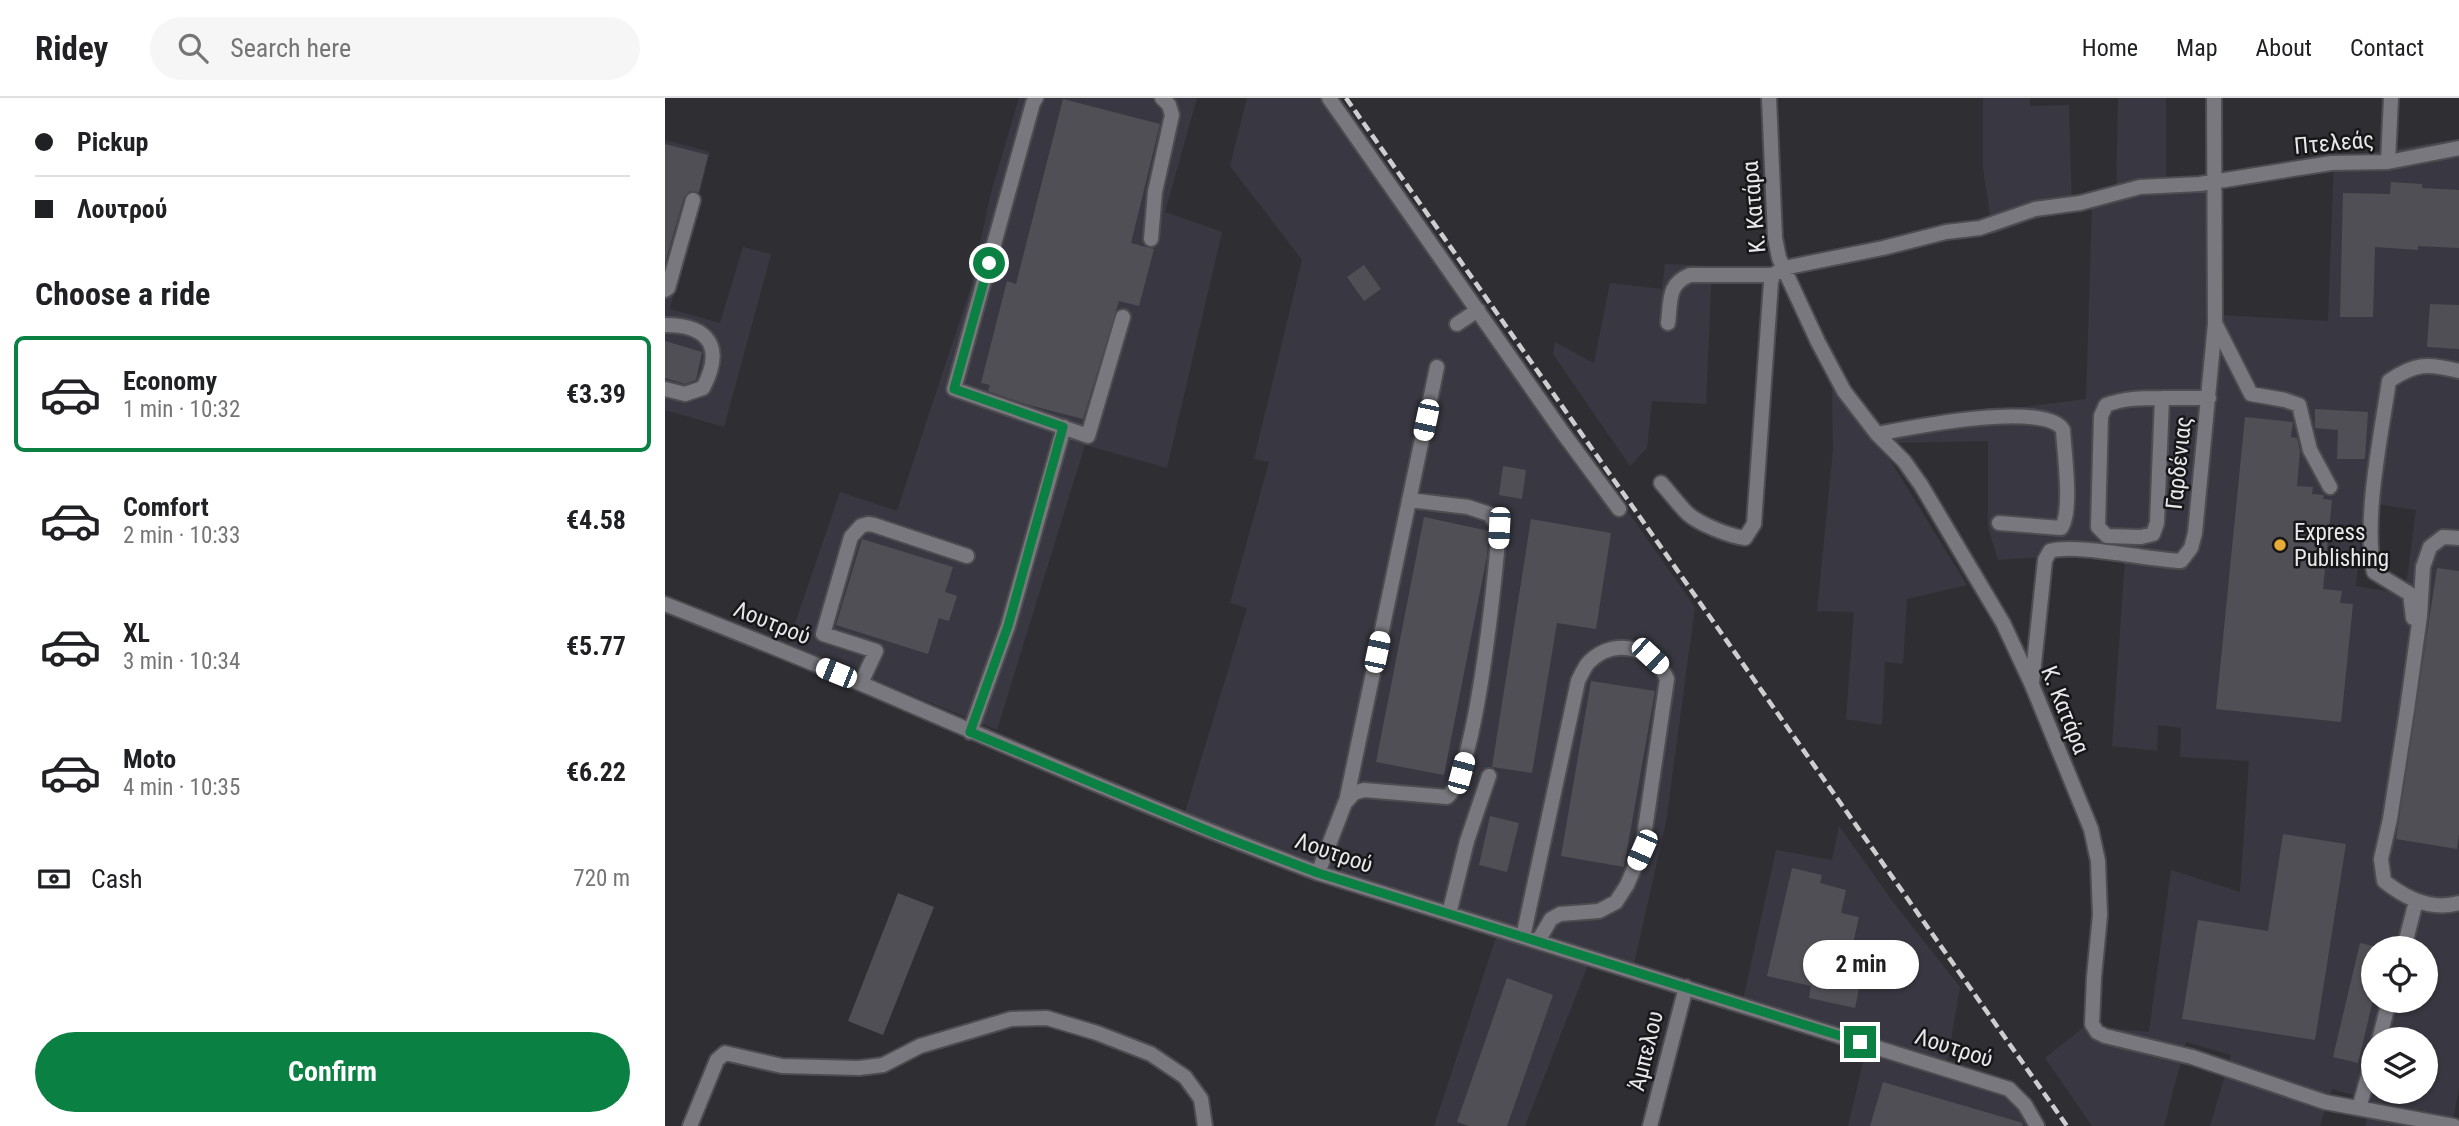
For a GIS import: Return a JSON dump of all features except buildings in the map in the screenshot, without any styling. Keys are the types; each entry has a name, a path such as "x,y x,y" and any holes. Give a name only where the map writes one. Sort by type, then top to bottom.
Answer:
{"street":[{"path":"1036,98 954,389 1088,436 1123,317"},
{"path":"1151,239 1155,192 1173,115 1162,98"},
{"path":"1329,98 1619,509"},
{"name":"Κ. Κατάρα","path":"1769,98 1779,271 1844,391 1877,434 1904,461 2003,623 2032,685 2091,829 2098,861 2100,915 2092,1024 2097,1032 2192,1057 2325,1102 2454,1126"},
{"name":"Γαρδένιας","path":"2032,685 2045,560 2050,551 2057,548 2181,561 2191,548 2195,533 2215,324 2214,98"},
{"path":"2388,162 2391,98"},
{"name":"Πτελεάς","path":"1668,323 1672,288 1680,279 1691,275 1779,271 1936,234 1980,228 2035,209 2080,203 2140,187 2214,182 2330,163 2388,162 2459,148"},
{"path":"665,290 668,288 693,200"},
{"path":"1661,483 1689,515 1738,537 1745,538 1751,531 1766,341 1779,271"},
{"path":"1457,324 1478,310"},
{"path":"2215,324 2251,394 2299,405 2310,450 2330,487"},
{"path":"665,325 686,325 701,332 711,345 714,358 703,388 685,394 665,389"},
{"path":"2414,659 2413,608 2410,594 2374,572 2370,552 2375,486 2389,381 2406,369 2428,364 2459,371"},
{"path":"1318,873 1345,803 1437,367"},
{"path":"2162,398 2157,523 2153,534 2141,537 2108,536 2098,527 2101,416 2106,404 2120,400 2162,398 2209,398"},
{"path":"1877,434 1984,417 2053,419 2063,430 2065,522 2061,528 1999,523"},
{"path":"970,732 1008,626 1063,427"},
{"path":"1345,803 1354,793 1364,790 1447,797 1455,791 1471,733 1489,624 1499,528 1489,514 1468,507 1409,500"},
{"path":"861,683 876,651 823,634 844,559 856,530 868,524 967,556"},
{"path":"2459,538 2443,537 2430,547 2423,567 2414,659 2390,819 2381,859 2384,881 2399,894 2426,904 2450,906 2459,903"},
{"name":"Λουτρού","path":"665,604 861,683 970,732 1218,835 1318,873 2009,1089 2025,1105 2035,1125"},
{"path":"1523,937 1578,681 1590,661 1617,648 1635,649 1650,656 1662,667 1667,680 1642,850 1616,902 1599,911 1560,914 1551,919 1538,941"},
{"path":"1450,914 1467,841 1489,776"},
{"path":"2407,936 2416,901"},
{"name":"Άμπελου","path":"1650,1126 1686,988"},
{"path":"690,1126 717,1060 725,1053 782,1066 859,1068 883,1065 920,1046 1011,1019 1033,1017 1047,1018 1097,1033 1151,1054 1185,1077 1201,1099 1205,1126"},
{"path":"2359,1108 2361,1101"}],"shaded area":[{"path":"1019,98 1197,98 1165,212 1222,232 1167,468 1085,445 997,730 788,644 840,492 897,511 970,290 991,193"},
{"path":"1247,98 1337,98 1695,607 1666,822 1634,964 1593,952 1525,1126 1434,1126 1501,922 1306,861 1185,812 1247,608 1230,603 1269,462 1254,459 1302,260 1230,166"},
{"path":"1983,98 2030,98 2030,106 2069,105 2072,211 2042,217 1993,234 1983,168"},
{"path":"2118,98 2166,98 2166,194 2221,187 2220,315 2328,321 2334,158 2459,139 2459,1088 2453,1119 2417,1111 2413,1126 2365,1126 2370,1104 2438,1104 2438,1027 2361,1027 2361,1097 2332,1089 2320,1126 2210,1126 2231,1055 2186,1042 2164,1126 2092,1126 2045,1058 2085,1026 2149,1032 2171,870 2240,892 2249,761 2180,757 2181,728 2158,725 2157,751 2112,746 2125,559 2082,554 1998,560 1988,528 1988,441 1895,443 1885,452 1967,585 1907,599 1903,664 1885,662 1882,725 1846,719 1854,612 1817,611 1833,450 1832,389 1848,384 1881,426 2086,399 2092,208 2116,201","holes":["2364,502 2416,510 2405,594 2356,586"]},
{"path":"665,140 710,152 670,309 720,323 743,247 771,254 724,427 665,410"},
{"path":"1665,264 1712,266 1706,404 1652,401 1647,448 1630,466 1553,354 1555,342 1594,363 1610,283 1662,289"},
{"path":"1839,826 1896,906 1960,987 1947,1062 2015,1082 2042,1118 2040,1126 1848,1126 1869,1037 1743,1000 1776,850 1832,860"}],"railway":[{"path":"1346,98 2067,1126"}],"place":[{"name":"Express Publishing","path":"2280,545"}],"route":[{"path":"989,263 954,389 1063,427 1008,626 970,732 1218,835 1318,873 1860,1042"}]}
